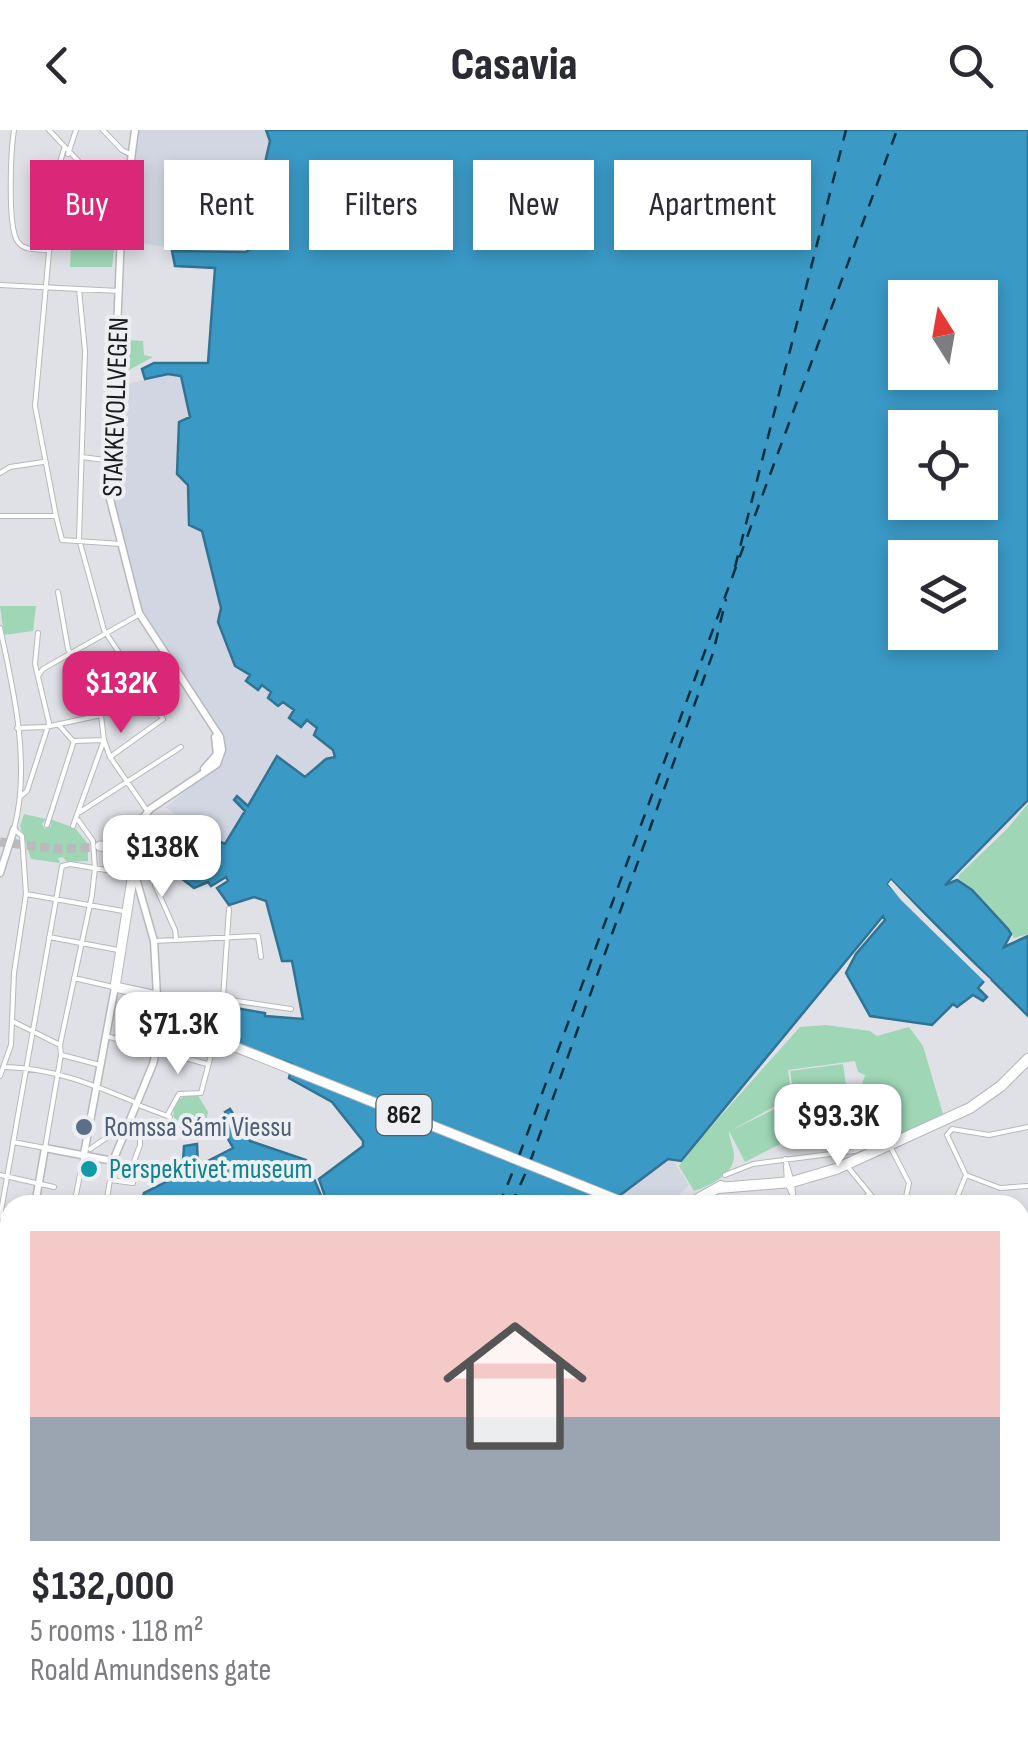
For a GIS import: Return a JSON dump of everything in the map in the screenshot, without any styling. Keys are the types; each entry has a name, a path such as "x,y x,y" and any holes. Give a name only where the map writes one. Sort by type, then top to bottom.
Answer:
{"highway":[{"path":"705,1195 742,1181 788,1177 846,1165 885,1142 970,1108 1026,1064"}],"main road":[{"path":"99,846 132,844 134,871 115,987 157,998 161,1022"},
{"name":"862","path":"161,1022 178,1024 605,1195"}],"street":[{"path":"14,130 11,192 15,236 22,246 30,247"},
{"path":"49,130 75,160"},
{"path":"62,160 76,130"},
{"path":"102,130 132,155"},
{"name":"STAKKEVOLLVEGEN","path":"131,160 135,130"},
{"path":"48,250 34,406 60,540 121,544"},
{"name":"STAKKEVOLLVEGEN","path":"122,250 110,499 140,614 222,742 220,758 209,770 148,812"},
{"path":"0,285 119,291"},
{"path":"79,289 85,351 80,542 106,633 162,721 110,757"},
{"path":"82,457 112,461"},
{"path":"0,472 44,462"},
{"path":"0,516 56,516"},
{"path":"58,592 70,654 101,715 110,757 148,812 132,844 150,846 154,853 155,885 176,939"},
{"path":"38,676 43,669 140,614"},
{"path":"0,628 17,728 20,796 0,873"},
{"path":"20,796 26,792 49,726 34,651 38,633"},
{"path":"17,728 101,715"},
{"path":"58,724 74,741 104,740"},
{"path":"73,826 104,740"},
{"path":"47,825 74,741"},
{"path":"80,812 181,747"},
{"path":"37,1195 60,1045 94,868 93,841 78,820"},
{"path":"0,1076 7,1067 15,961 26,894 22,836 14,829"},
{"path":"54,1187 3,1176 13,1142 63,863 118,872"},
{"path":"134,871 154,941 157,998 291,1009"},
{"path":"26,894 128,912"},
{"path":"174,1132 170,1117 173,1103 180,1094 201,1093 214,1043 230,939 229,908"},
{"path":"154,941 258,936 261,957"},
{"path":"49,937 121,950"},
{"path":"74,978 115,987 76,1195"},
{"path":"12,1021 60,1045"},
{"path":"108,1195 113,1161 139,1104 161,1022 214,1043"},
{"path":"106,1036 208,1064"},
{"path":"61,1055 100,1065"},
{"path":"7,1067 97,1084 170,1117"},
{"path":"1028,1126 988,1135 949,1130 947,1136 966,1176 1002,1188 1028,1186"},
{"path":"87,1152 118,1130 174,1132 205,1127"},
{"path":"110,1180 133,1183 132,1167 140,1132"},
{"path":"13,1142 87,1152 113,1161"},
{"path":"725,1176 748,1165 788,1177 885,1142 908,1183 906,1195"},
{"path":"846,1165 869,1195"},
{"path":"958,1195 966,1176"},
{"path":"788,1177 792,1195"}],"shaded area":[{"path":"137,130 266,130 270,140 266,160 164,160 164,247 144,244 144,160 133,160"},
{"path":"124,250 118,386 168,374 181,375 190,417 179,422 177,474 188,485 210,556 221,608 218,623 235,666 250,676 258,690 261,685 271,693 268,698 278,706 282,701 295,711 290,717 306,720 318,729 314,736 335,757 304,777 277,757 248,806 234,799 245,811 223,845 199,833 166,807 223,761 225,741 159,636 149,628 134,592 112,508"},
{"path":"188,250 248,250 246,252"},
{"path":"668,1159 672,1159 689,1185 678,1195 620,1195"}],"green space":[{"path":"71,250 114,250 112,267 70,267"},
{"path":"126,340 143,341 144,355 153,357 127,371 126,385"},
{"path":"0,606 36,606 33,631 4,635"},
{"path":"1028,804 1028,934 1014,938 1011,934 1004,946 1028,936 1028,982 941,890 950,872 946,886 958,881 959,875"},
{"path":"24,814 46,819 42,824 45,829 51,826 50,819 75,828 88,844 88,861 67,862 63,857 58,858 60,863 31,859 20,826"},
{"path":"169,998 218,1009 214,1026 178,1019 162,1001"},
{"path":"826,1025 870,1031 877,1036 909,1027 923,1046 943,1114 885,1141 876,1134 851,1147 849,1142 864,1122 867,1108 862,1084 865,1075 858,1072 855,1061 788,1070 791,1093 786,1100 730,1131 781,1106 796,1136 745,1162 729,1131 734,1154 730,1168 720,1178 694,1191 679,1166 692,1148 800,1027"},
{"path":"843,1064 848,1098 795,1106 790,1071"},
{"path":"197,1094 208,1112 206,1122 188,1130 177,1129 175,1104 183,1097"},
{"path":"848,1103 851,1129 808,1134 805,1108"}],"water":[{"path":"266,130 1028,130 1028,800 945,885 957,880 972,890 1011,934 1004,947 1028,936 1028,1016 891,880 888,884 985,980 978,988 987,997 983,1001 973,995 957,1007 953,1004 932,1025 870,1016 846,973 856,954 885,920 883,916 681,1161 668,1159 620,1195 325,1195 319,1179 363,1146 363,1141 332,1102 289,1078 292,1064 220,1038 229,1007 265,1016 303,1019 292,961 282,961 266,901 254,897 229,905 217,888 228,881 226,877 211,886 208,882 194,888 181,878 187,848 195,848 199,833 225,844 245,811 234,800 237,796 248,806 277,756 305,777 326,759 335,757 333,750 314,735 317,728 307,720 301,727 289,718 294,710 283,702 278,706 268,698 271,692 262,685 258,690 246,681 250,675 235,666 218,622 221,608 202,531 189,525 188,485 177,474 179,422 190,417 181,376 168,374 145,379 142,369 154,363 208,363 215,268 175,266 172,251 289,250 289,160 266,160 270,141"},
{"path":"230,1109 250,1141 306,1160 321,1195 143,1195 176,1177 176,1167 181,1167 182,1174 195,1167 183,1163 184,1146 197,1144 198,1166 233,1148 218,1121 224,1117 230,1122 225,1112"}],"pier":[{"path":"891,880 991,980 985,982 901,900 888,884"}],"ferry route":[{"path":"735,567 846,130"},
{"path":"519,1156 897,130"},
{"path":"530,1162 713,653 726,599"},
{"path":"503,1195 516,1164"},
{"path":"516,1195 527,1170"}],"tunnel":[{"path":"0,842 60,849 97,847"}],"place":[{"name":"Romssa Sámi Viessu","path":"84,1127"},
{"name":"Perspektivet museum","path":"89,1169"}]}
